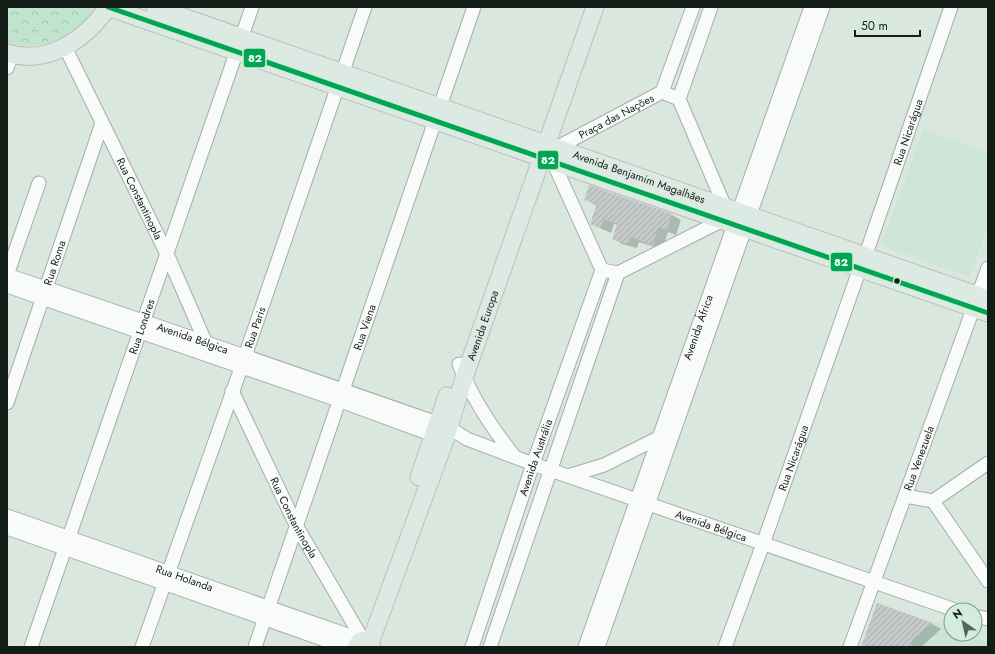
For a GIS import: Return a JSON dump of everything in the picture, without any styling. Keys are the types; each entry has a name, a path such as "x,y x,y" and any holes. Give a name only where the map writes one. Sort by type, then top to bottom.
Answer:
{"main road":[{"name":"Avenida Benjamim Magalhães","path":"108,7 239,44 438,113 612,176 982,304"},
{"path":"9,58 38,56 65,47 84,35 108,7"},
{"name":"Avenida Benjamim Magalhães","path":"155,7 239,44"},
{"name":"Avenida Europa","path":"544,152 583,7"},
{"name":"Avenida Europa","path":"367,644 461,371 544,152 595,7"}],"street":[{"name":"Rua Londres","path":"31,647 252,7"},
{"name":"Rua Paris","path":"142,647 243,362 365,7"},
{"name":"Rua Viena","path":"254,647 474,7"},
{"path":"662,92 693,7"},
{"path":"544,152 602,270 618,273 735,218 679,99 711,7"},
{"name":"Avenida África","path":"585,647 675,428 735,218 811,7"},
{"name":"Avenida África","path":"735,218 823,7"},
{"name":"Rua Nicarágua","path":"725,647 763,544 951,7"},
{"name":"Rua Constantinopla","path":"65,47 167,254 203,347"},
{"name":"Praça das Nações","path":"544,152 662,92 679,99"},
{"name":"Rua Roma","path":"7,403 102,123"},
{"path":"7,275 39,183"},
{"name":"Rua Venezuela","path":"850,647 872,582 905,496 982,304 988,268"},
{"name":"Avenida Austrália","path":"472,647 533,464 602,270"},
{"name":"Avenida Austrália","path":"490,647 552,470 618,273"},
{"name":"Avenida Bélgica","path":"7,275 45,293 467,439 643,503 943,606"},
{"name":"Avenida Bélgica","path":"7,286 45,293"},
{"name":"Avenida África","path":"598,647 643,503 660,436 693,361"},
{"path":"461,371 494,430 514,456"},
{"name":"Rua Constantinopla","path":"232,391 296,525 367,644"},
{"path":"568,476 604,465 675,428"},
{"path":"905,496 933,501 988,463"},
{"path":"933,501 988,581"},
{"name":"Rua Holanda","path":"7,516 66,543"},
{"name":"Rua Holanda","path":"7,528 66,543 166,577 266,614 345,647"},
{"name":"Rua Holanda","path":"266,614 367,644"}],"shaded area":[{"path":"924,130 988,153 988,227 969,277 881,245"},
{"path":"877,603 933,623 936,621 943,624 943,642 983,642 983,641 986,642 988,640 988,647 861,647"}],"green space":[{"path":"7,7 95,7 78,27 68,34 57,40 33,46 7,43"}],"building":[{"path":"589,185 672,214 667,230 658,227 653,245 630,237 627,244 612,239 617,224 604,219 601,228 590,224 597,204 584,200"},
{"path":"877,603 933,623 912,640 911,647 861,647"}],"transit line":[{"name":"82","path":"108,7 988,313"}]}
